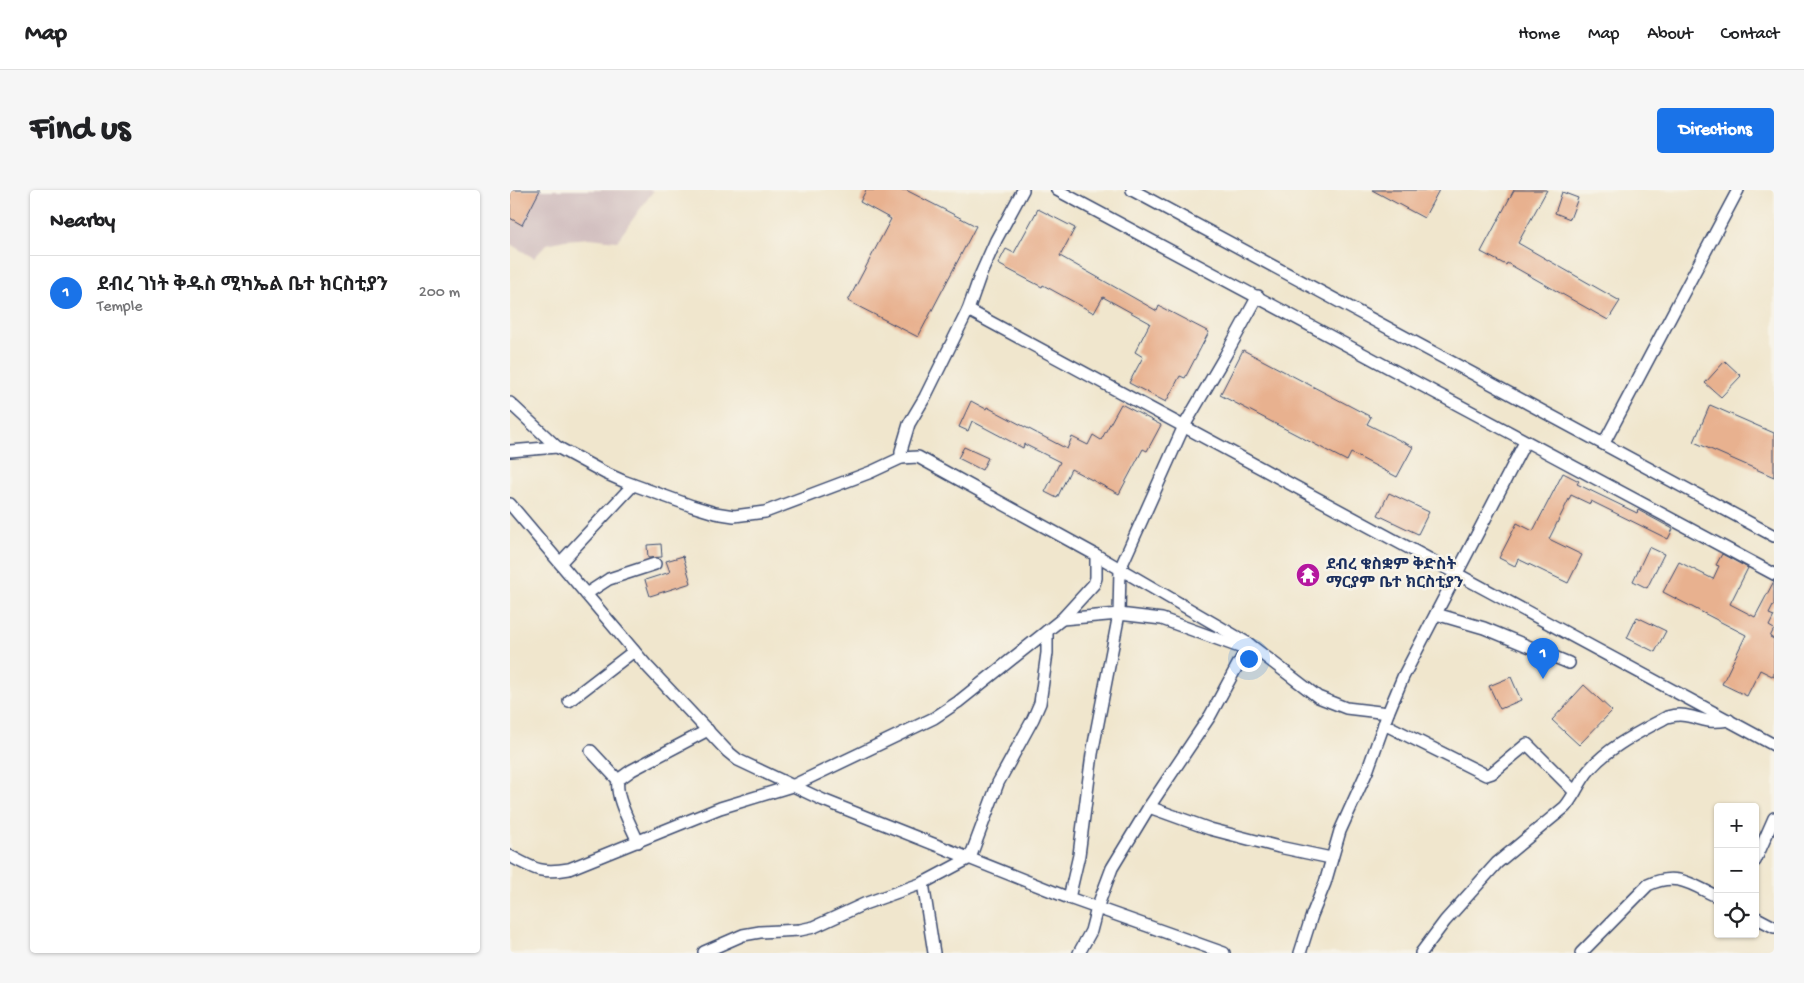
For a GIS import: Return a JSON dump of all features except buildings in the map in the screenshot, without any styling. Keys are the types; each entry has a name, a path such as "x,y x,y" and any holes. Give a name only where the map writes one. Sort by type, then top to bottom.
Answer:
{"street":[{"path":"901,458 901,451 909,424 968,310 996,240 1023,190"},
{"path":"1057,190 1774,574"},
{"path":"1132,190 1774,536"},
{"path":"1604,444 1738,190"},
{"path":"1069,898 1079,855 1092,754 1119,614 1120,569 1184,426 1258,296"},
{"path":"968,310 1774,745"},
{"path":"510,404 557,447 605,473 692,506 734,516 765,512 870,472 901,458 918,457 1096,554 1247,647 1318,697 1346,708 1386,718 1486,775 1492,773 1527,744 1575,792"},
{"path":"1300,953 1325,883 1340,831 1368,769 1403,677 1525,442"},
{"path":"510,451 557,447"},
{"path":"560,563 633,485"},
{"path":"510,504 634,651 738,760 792,786 1069,898 1205,950 1224,953"},
{"path":"510,856 541,871 569,870 720,808 792,786 934,718 958,702 1062,619 1094,584 1096,578 1096,554"},
{"path":"586,594 609,579 655,564"},
{"path":"1062,619 1119,614 1162,619 1247,647"},
{"path":"1436,614 1484,628 1568,663"},
{"path":"704,952 743,935 814,927 864,904 923,883 970,858 998,783 1034,719 1040,703 1046,653 1046,631"},
{"path":"1079,953 1091,931 1097,908 1112,868 1210,716 1247,647"},
{"path":"569,701 634,651"},
{"path":"1421,953 1444,921 1497,863 1564,807 1589,770 1600,758 1631,737 1666,717 1676,714 1685,714 1711,721 1730,720"},
{"path":"618,780 632,770 708,730"},
{"path":"591,751 618,780 620,800 638,842"},
{"path":"1149,808 1210,829 1279,847 1332,858"},
{"path":"1759,852 1774,818"},
{"path":"1581,953 1648,885 1658,880 1668,878 1679,879 1714,895"},
{"path":"923,883 934,953"},
{"path":"1759,919 1774,927"}],"shaded area":[{"path":"510,190 654,190 617,241 590,238 565,240 547,244 534,258 510,244"}],"place":[{"name":"ደብረ ቁስቋም ቅድስት ማርያም ቤተ ክርስቲያን","path":"1308,575"},
{"name":"ደብረ ገነት ቅዱስ ሚካኤል ቤተ ክርስቲያን","path":"1543,679"}]}
